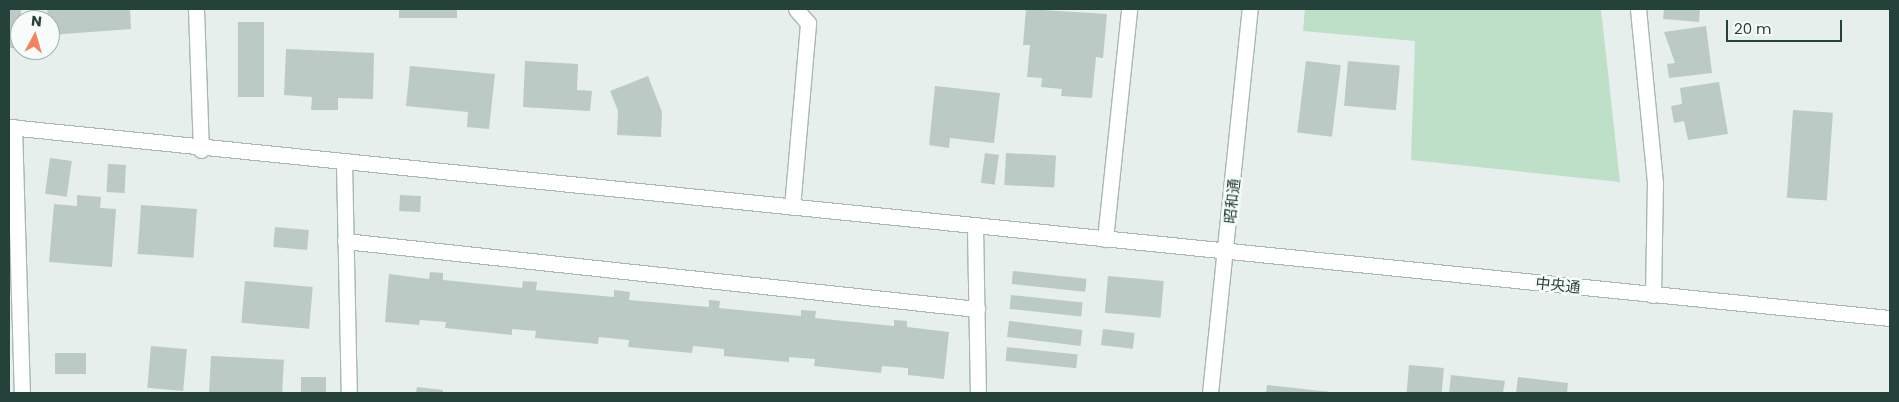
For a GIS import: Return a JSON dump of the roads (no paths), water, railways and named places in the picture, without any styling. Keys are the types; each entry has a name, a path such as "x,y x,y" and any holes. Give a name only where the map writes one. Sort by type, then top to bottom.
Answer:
{"street":[{"path":"196,9 201,150"},
{"path":"792,207 808,23 796,9"},
{"path":"1105,239 1129,9"},
{"name":"昭和通","path":"1210,393 1250,9"},
{"path":"1638,9 1655,182 1653,295"},
{"path":"11,127 22,393"},
{"name":"中央通","path":"11,127 201,150 792,207 1890,318"},
{"path":"344,163 349,393"},
{"path":"975,226 978,393"},
{"path":"345,241 977,309"}]}
